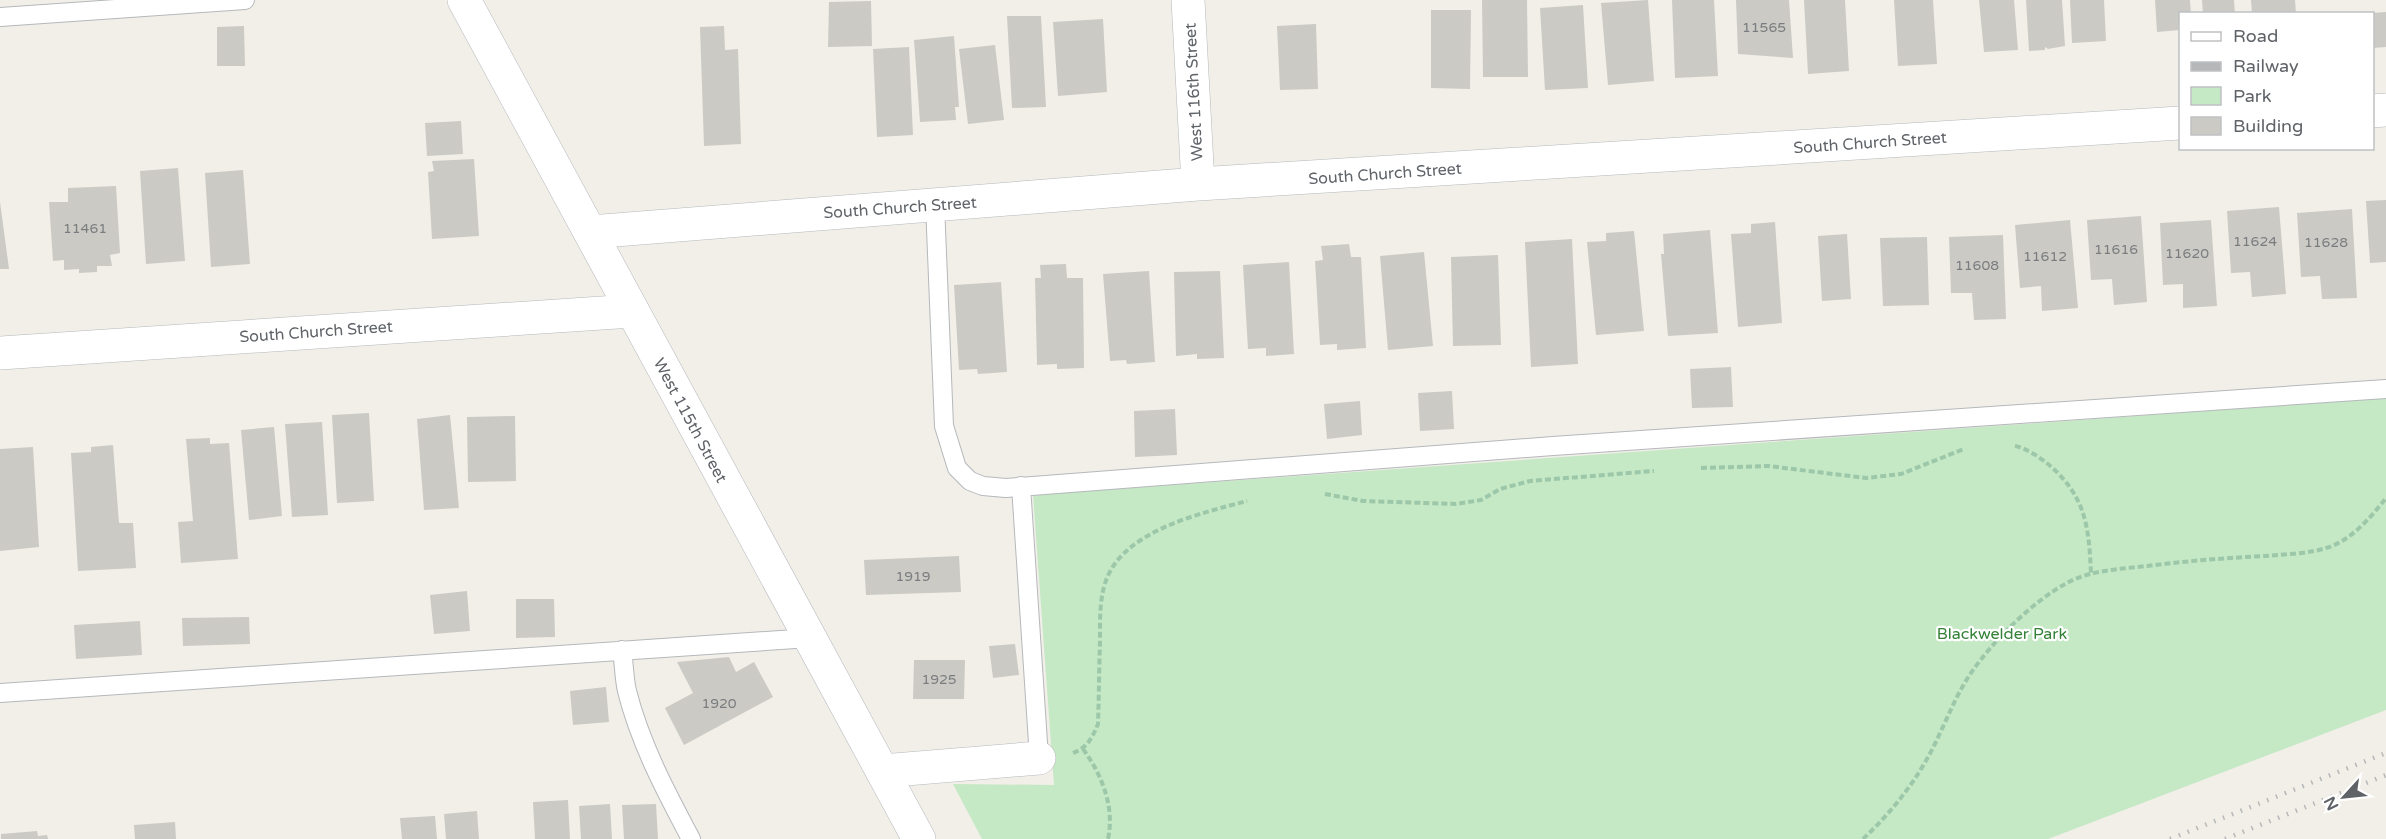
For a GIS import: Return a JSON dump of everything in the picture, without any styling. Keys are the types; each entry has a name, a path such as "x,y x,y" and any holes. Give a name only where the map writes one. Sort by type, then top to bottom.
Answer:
{"street":[{"name":"West 115th Street","path":"464,0 919,839"},
{"name":"West 116th Street","path":"1188,0 1198,184"},
{"name":"South Church Street","path":"590,232 1198,184 2179,123"},
{"name":"South Church Street","path":"0,353 633,311"},
{"path":"882,771 1039,758"}],"lane":[{"path":"0,17 245,0"},
{"path":"935,204 944,426 957,468 970,481 983,486 1021,486 1553,446 2386,389"},
{"path":"1021,486 1039,758"},
{"path":"0,693 810,638"},
{"path":"622,650 627,690 640,732 662,784 691,839"}],"path":[{"path":"2010,445 2020,447 2043,461 2063,477 2078,497 2086,520 2091,574"},
{"path":"1694,468 1768,466 1866,478 1901,474 1969,448"},
{"path":"1320,494 1363,501 1456,504 1481,500 1500,489 1530,481 1659,471"},
{"path":"1863,839 1887,816 1916,778 1971,672 1991,648 2042,600 2067,583 2091,574 2184,561 2302,553 2333,546 2372,516 2386,498"},
{"path":"1039,758 1067,756 1083,749 1092,738 1098,724 1100,613 1106,578 1120,557 1136,543 1157,531 1209,511 1254,499"},
{"path":"1083,749 1094,764 1109,805 1108,839"}],"green space":[{"name":"Blackwelder Park","path":"2386,398 2386,710 2048,839 982,839 953,784 1054,785 1033,495"}],"building":[{"path":"1482,0 1527,0 1528,77 1483,77"},
{"path":"1648,0 1654,81 1608,85 1601,3"},
{"path":"1672,0 1714,0 1718,76 1675,78"},
{"path":"1736,0 1789,0 1793,58 1738,54"},
{"path":"1804,0 1845,0 1849,71 1808,74"},
{"path":"1894,0 1933,0 1937,64 1898,66"},
{"path":"1979,0 2014,0 2018,50 1984,52"},
{"path":"2026,0 2062,0 2065,46 2029,51"},
{"path":"2070,0 2104,0 2106,41 2072,43"},
{"path":"2155,0 2190,0 2191,12 2179,12 2179,30 2157,32"},
{"path":"2202,0 2234,0 2235,12 2203,12"},
{"path":"2251,0 2295,0 2296,12 2252,12"},
{"path":"871,1 872,46 828,47 829,2"},
{"path":"1583,5 1588,88 1545,90 1540,8"},
{"path":"1431,10 1471,10 1470,89 1431,88"},
{"path":"2386,12 2386,47 2374,48 2374,13"},
{"path":"1007,16 1041,16 1046,107 1012,108"},
{"path":"1103,19 1107,92 1058,96 1053,22"},
{"path":"1316,24 1318,89 1280,90 1277,26"},
{"path":"244,26 245,66 217,66 217,27"},
{"path":"724,26 725,50 738,49 741,144 704,146 700,27"},
{"path":"954,36 959,107 955,107 956,120 920,122 914,40"},
{"path":"995,45 1004,120 968,124 959,49"},
{"path":"909,47 913,135 877,137 873,49"},
{"path":"461,121 463,154 427,156 425,123"},
{"path":"474,159 479,236 432,239 428,172 434,171 432,161"},
{"path":"178,168 185,261 146,264 140,171"},
{"path":"243,170 250,264 211,267 205,173"},
{"path":"116,186 120,253 110,255 112,266 97,266 97,272 79,273 79,269 64,270 64,260 53,261 49,202 68,202 68,188"},
{"path":"2386,200 2386,262 2370,263 2366,201"},
{"path":"0,202 9,269 0,269"},
{"path":"2279,207 2286,294 2252,297 2250,272 2231,273 2227,211"},
{"path":"2352,209 2357,298 2322,299 2320,276 2301,277 2297,213"},
{"path":"2141,216 2147,302 2114,305 2112,279 2091,280 2087,220"},
{"path":"2070,220 2078,308 2042,311 2041,286 2020,288 2015,225"},
{"path":"2211,220 2217,306 2183,308 2183,284 2163,285 2160,223"},
{"path":"1775,222 1782,323 1738,327 1731,234 1751,233 1751,224"},
{"path":"1710,230 1718,333 1668,336 1661,254 1664,254 1663,234"},
{"path":"1634,231 1644,331 1596,335 1587,242 1606,241 1606,233"},
{"path":"1847,234 1851,299 1822,301 1818,236"},
{"path":"2003,235 2006,319 1974,320 1972,293 1951,293 1949,237"},
{"path":"1927,237 1929,305 1883,306 1880,238"},
{"path":"1572,239 1578,364 1531,367 1525,242"},
{"path":"1349,244 1351,257 1361,257 1366,348 1337,350 1337,344 1320,345 1315,261 1323,260 1321,246"},
{"path":"1424,252 1433,346 1388,350 1380,256"},
{"path":"1498,255 1501,345 1453,346 1451,257"},
{"path":"1289,262 1294,354 1266,356 1266,348 1248,349 1243,265"},
{"path":"1066,264 1067,278 1083,278 1084,368 1057,369 1057,364 1037,365 1035,278 1041,278 1040,265"},
{"path":"1149,271 1155,362 1127,364 1126,360 1110,361 1103,274"},
{"path":"1220,271 1224,358 1197,359 1197,354 1176,356 1174,272"},
{"path":"1001,282 1007,372 978,374 977,369 959,370 954,285"},
{"path":"1731,367 1733,407 1692,408 1690,369"},
{"path":"1452,391 1454,429 1420,431 1418,393"},
{"path":"1360,401 1362,435 1327,439 1324,404"},
{"path":"1175,409 1177,455 1135,457 1134,411"},
{"path":"369,413 374,501 337,503 332,415"},
{"path":"450,415 459,508 424,510 417,419"},
{"path":"515,416 516,481 468,482 467,417"},
{"path":"322,422 328,515 292,517 285,424"},
{"path":"274,427 282,516 249,520 241,430"},
{"path":"210,438 210,444 229,443 238,559 181,563 178,522 193,521 186,439"},
{"path":"113,445 119,523 133,523 136,568 78,571 71,453 91,452 91,447"},
{"path":"33,447 39,547 0,551 0,449"},
{"path":"959,556 961,592 866,595 864,560"},
{"path":"467,591 470,631 434,634 430,595"},
{"path":"516,599 554,599 555,637 516,638"},
{"path":"249,617 250,644 183,646 182,618"},
{"path":"140,621 142,655 76,659 74,625"},
{"path":"1015,644 1019,675 993,678 989,646"},
{"path":"729,657 736,672 754,662 773,697 684,745 665,708 693,693 677,662"},
{"path":"914,660 965,660 964,699 913,699"},
{"path":"606,687 609,722 573,725 570,691"},
{"path":"568,800 570,839 535,839 533,802"},
{"path":"610,804 612,839 581,839 579,806"},
{"path":"656,804 658,839 624,839 622,805"},
{"path":"477,811 479,839 446,839 444,814"},
{"path":"435,816 437,839 402,839 400,818"},
{"path":"175,822 176,839 135,839 134,825"},
{"path":"37,831 38,836 47,835 48,839 1,839 1,834"}],"railway":[{"path":"2170,839 2386,753"},
{"path":"2225,839 2386,775"}]}
